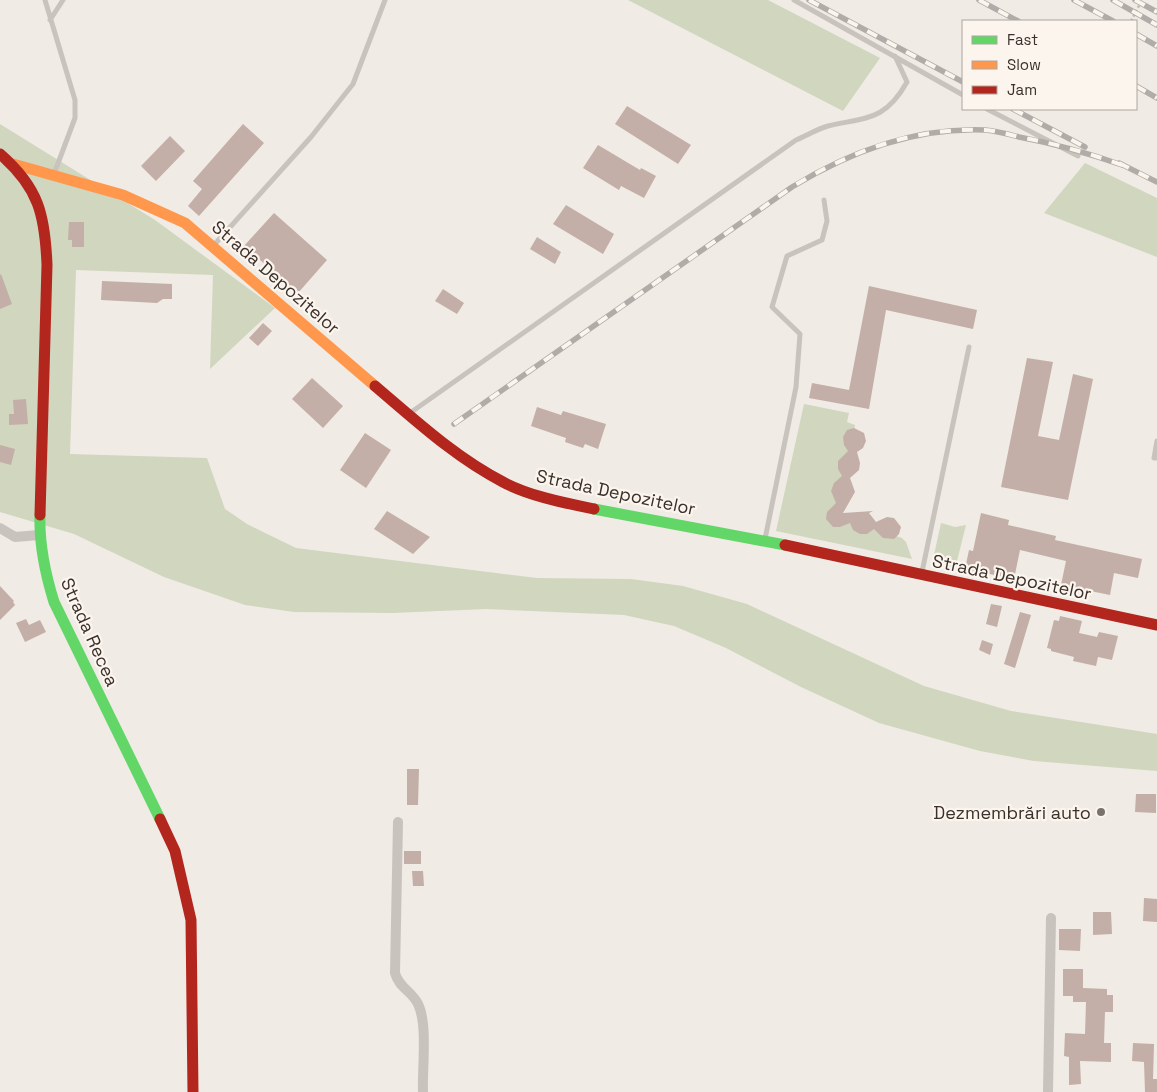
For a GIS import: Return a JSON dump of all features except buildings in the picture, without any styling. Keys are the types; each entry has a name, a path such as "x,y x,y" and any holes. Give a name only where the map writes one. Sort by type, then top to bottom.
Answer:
{"street":[{"name":"Strada Recea","path":"0,154 13,164 39,200 46,228 48,264 39,535 43,567 54,602 175,851 191,920 193,1092"},
{"name":"Strada Depozitelor","path":"13,164 96,186 152,206 185,223 408,414 485,472 525,491 584,507 764,540 1157,625"},
{"path":"0,528 15,537 39,535"},
{"path":"398,822 395,973 398,983 417,1001 422,1014 422,1092"},
{"path":"1048,1092 1051,918"}],"lane":[{"path":"45,0 75,100 75,118 53,176"},
{"path":"50,20 63,0"},
{"path":"214,246 311,137 353,84 385,0"},
{"path":"794,0 962,94"},
{"path":"408,414 796,140 826,127 869,119 896,102 907,82 895,56"},
{"path":"990,110 1078,156"},
{"path":"764,540 796,387 800,334 772,307 787,256 822,240 827,221 824,200"},
{"path":"922,575 969,347"},
{"path":"1157,441 1154,458 1157,458"}],"path":[{"path":"1132,20 1142,0"}],"green space":[{"path":"628,0 768,0 880,58 843,111"},
{"path":"0,124 155,220 275,308 210,369 213,275 76,270 70,454 207,458 225,509 247,524 296,548 537,578 631,579 683,586 747,604 924,686 1011,711 1157,734 1157,771 1034,761 980,751 879,723 801,687 726,648 674,626 624,615 486,609 392,613 294,612 245,605 164,577 74,534 0,512"},
{"path":"1085,163 1157,198 1157,257 1044,213"},
{"path":"804,404 849,413 847,422 855,425 838,516 902,538 906,542 912,559 776,531"},
{"path":"941,523 955,527 966,525 955,569 932,564"}],"railway":[{"path":"809,0 962,81"},
{"path":"979,0 1016,20"},
{"path":"1074,0 1111,20"},
{"path":"1113,0 1157,25"},
{"path":"1135,0 1157,12"},
{"path":"1137,35 1157,46"},
{"path":"1137,87 1157,98"},
{"path":"1015,110 1085,147"},
{"path":"454,424 792,187 837,162 861,152 909,137 959,130 985,130 1059,146 1125,166"},
{"path":"1119,163 1157,182"}],"traffic: fast":[{"path":"594,509 785,545"},
{"path":"40,515 40,538 43,559 54,602 160,819"}],"traffic: slow":[{"path":"13,164 123,195 185,223 375,386"}],"traffic: jam":[{"path":"0,154 24,179 31,191 42,217 46,247 40,515"},
{"path":"375,386 436,438 469,462 503,482 547,498 594,509"},
{"path":"785,545 1157,625"},
{"path":"160,819 175,851 191,920 193,1092"}],"place":[{"name":"Dezmembrări auto","path":"1101,812"}]}
